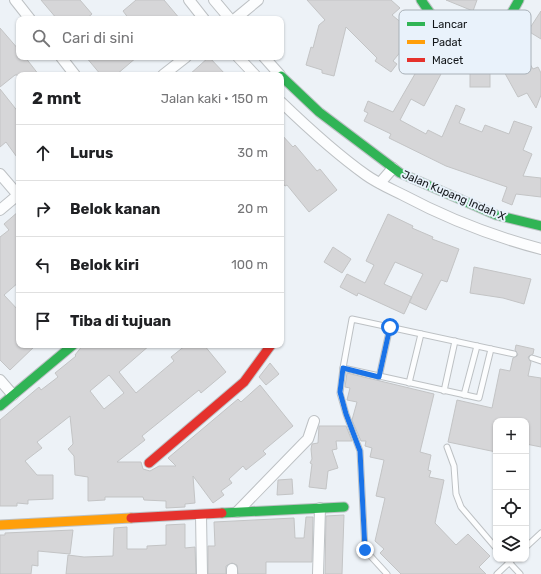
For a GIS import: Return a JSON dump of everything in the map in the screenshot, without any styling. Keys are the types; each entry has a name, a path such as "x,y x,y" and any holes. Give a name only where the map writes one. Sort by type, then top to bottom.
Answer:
{"street":[{"path":"15,0 28,16"},
{"path":"189,0 202,16"},
{"path":"214,0 227,16"},
{"path":"239,16 258,0"},
{"path":"421,0 429,10"},
{"path":"513,10 519,0"},
{"path":"63,60 73,72"},
{"path":"166,72 182,60"},
{"path":"241,60 252,72"},
{"name":"Jalan Kupang Indah X","path":"267,60 278,72"},
{"name":"Jalan Kupang Indah X","path":"284,78 319,112 393,168 431,188 496,215 541,226"},
{"name":"Jalan Kupang Indah X","path":"284,105 326,144 380,183 434,212 472,228 498,238 541,249"},
{"path":"380,183 393,168"},
{"path":"0,174 16,192"},
{"path":"0,210 16,196"},
{"path":"0,406 69,348"},
{"path":"148,464 244,382 269,348"},
{"path":"0,380 13,395"},
{"path":"237,512 308,439 314,421"},
{"path":"0,526 344,507"},
{"path":"318,574 320,508"},
{"path":"201,515 202,574"}],"lane":[{"path":"386,574 365,550 360,451 346,414 340,392 352,319 514,354"},
{"path":"379,377 390,327"},
{"path":"409,383 421,334"},
{"path":"444,391 455,341"},
{"path":"464,395 477,346"},
{"path":"343,368 479,398 491,349"},
{"path":"532,358 541,361"},
{"path":"446,447 454,466 456,494 461,507 493,544"},
{"path":"529,544 541,533"},
{"path":"497,574 507,562"},
{"path":"511,562 520,574"}],"building":[{"path":"41,0 80,0 92,14 90,16 54,16"},
{"path":"136,0 164,0 177,16 127,16 123,11"},
{"path":"307,0 391,0 400,8 392,15 399,21 399,54 393,61 397,64 391,72 375,61 377,58 346,27 334,76 322,73 322,70 306,65 311,47 313,48 319,25 325,20"},
{"path":"446,0 477,0 473,10"},
{"path":"541,11 541,39 531,33 531,26"},
{"path":"0,28 16,47 16,60 27,60 37,72 16,72 16,75 0,87"},
{"path":"88,60 134,60 120,72 98,72"},
{"path":"206,60 212,60 223,72 192,72"},
{"path":"531,66 533,69 538,67 541,73 541,95 536,108 527,93 518,97 505,74 531,74"},
{"path":"415,74 441,74 424,106 411,99 400,120 426,134 428,130 442,137 456,105 465,109 459,123 482,132 485,125 509,134 514,121 532,127 523,150 532,154 523,176 541,178 541,197 516,194 512,205 502,201 507,187 446,166 389,138 391,134 364,121 368,113 364,111 368,101 393,112"},
{"path":"470,74 490,74 490,87 470,87"},
{"path":"0,89 16,109 16,156 6,142 0,147"},
{"path":"284,137 293,147 295,145 317,171 320,169 337,190 309,212 287,185 285,186"},
{"path":"16,214 16,285 4,295 16,308 16,348 33,348 10,370 0,360 0,237 9,230 4,224"},
{"path":"388,214 413,226 412,228 433,237 432,239 459,249 447,282 441,280 426,310 410,302 404,314 358,293 357,296 340,287 347,274 365,283 374,265 366,261","holes":["395,262 423,274 412,297 384,284"]},
{"path":"333,247 351,259 342,273 324,262"},
{"path":"474,267 531,279 524,304 503,298 470,293"},
{"path":"516,345 534,349 533,354 528,357 531,362 528,376 541,378 541,447 529,445 529,418 493,418 493,451 448,442 457,400 492,408 500,369 510,371 513,358 518,355 515,350"},
{"path":"81,348 147,348 119,372 136,393 174,361 171,357 182,348 206,348 226,372 201,393 199,390 142,436 145,440 117,462 141,462 143,469 150,471 159,466 176,466 168,458 238,399 241,402 260,385 293,426 263,451 266,454 246,470 243,466 229,479 232,483 221,491 224,495 213,503 193,476 195,503 185,504 185,507 166,508 166,501 144,500 143,497 105,497 105,500 88,501 88,477 75,475 74,456 68,449 73,444 70,416 37,442 42,448 25,461 37,475 53,475 53,499 28,500 28,504 17,503 17,506 0,506 0,420 39,387 41,390 58,377 55,373 76,356 75,355","holes":["109,375 124,393 104,409 90,391"]},
{"path":"270,363 279,374 266,385 259,377"},
{"path":"347,373 434,394 420,452 431,455 428,470 431,471 429,477 444,480 435,523 456,545 468,534 490,556 479,567 486,574 401,574 380,553 384,549 375,541 385,498 376,496 384,460 370,457 372,448 365,446 366,441 361,441 352,420 357,402 347,400 350,388 345,387"},
{"path":"319,426 346,426 352,441 336,441 337,449 332,450 338,468 328,471 326,489 309,487 312,464 310,463 312,459 311,449 312,444 318,443"},
{"path":"292,479 293,494 277,495 278,480"},
{"path":"344,515 342,574 325,574 326,516"},
{"path":"306,517 313,517 312,562 266,562 266,574 238,574 237,565 232,563 226,566 226,574 208,574 208,546 215,546 214,522 294,518 295,538 304,538"},
{"path":"185,524 185,548 195,547 196,574 66,574 68,555 84,557 113,556 114,528 127,527 127,549 147,549 147,546 166,545 166,525"},
{"path":"73,530 70,554 38,551 38,566 32,565 31,574 0,574 0,535 5,535 5,533"}],"traffic: fast":[{"path":"421,0 428,10"},
{"path":"514,10 519,0"},
{"path":"284,79 319,112 400,173 496,215 541,226"},
{"path":"0,406 69,348"},
{"path":"222,513 344,507"}],"traffic: slow":[{"path":"0,525 131,518"}],"traffic: jam":[{"path":"149,463 244,382 269,348"},
{"path":"131,518 222,513"}],"route":[{"path":"365,550 360,451 346,414 340,392 343,368 379,377 390,327"}]}
